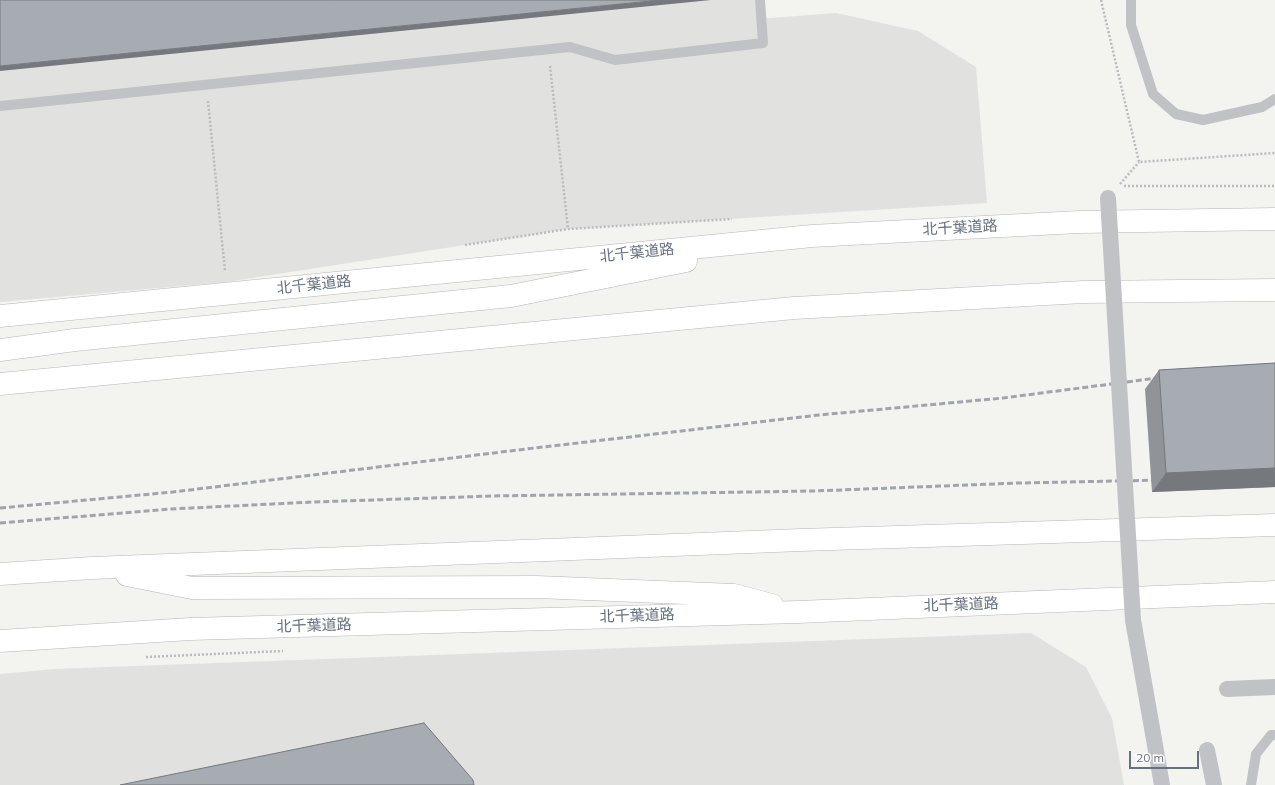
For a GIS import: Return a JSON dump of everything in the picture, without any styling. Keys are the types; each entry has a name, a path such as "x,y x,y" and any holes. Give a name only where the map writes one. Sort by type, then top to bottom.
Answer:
{"highway":[{"name":"北千葉道路","path":"0,316 812,236 1079,222 1275,219"},
{"path":"0,350 74,340 511,296 812,236"},
{"path":"0,384 794,308 1083,292 1275,290"},
{"path":"0,574 92,568 801,540 1275,525"},
{"path":"92,568 192,588 537,587 734,595 798,612"},
{"name":"北千葉道路","path":"0,641 198,629 798,612 1275,592"}],"street":[{"path":"1108,198 1133,620 1162,785"},
{"path":"1228,689 1275,687"},
{"path":"1207,750 1214,785"}],"lane":[{"path":"0,106 570,47 615,60 763,43 760,0"},
{"path":"1131,0 1131,24 1153,94 1176,114 1203,120 1262,107 1275,99"},
{"path":"1251,785 1256,754 1271,735 1275,735"}],"path":[{"path":"548,49 568,229"},
{"path":"206,85 225,274"},
{"path":"1139,162 1118,186 1275,186"}],"shaded area":[{"path":"0,0 755,0 757,19 836,13 918,31 976,67 987,203 568,229 226,282 0,302"},
{"path":"1031,633 1086,667 1112,718 1124,785 0,785 0,674 54,669"}],"building":[{"path":"0,0 661,0 0,66"},
{"path":"1275,363 1275,468 1166,473 1159,370"},
{"path":"424,723 473,780 474,785 120,785"}],"railway":[{"path":"0,508 173,492 819,415 1003,398 1165,377"},
{"path":"0,523 171,509 313,502 492,496 814,491 1019,483 1163,480"}]}
